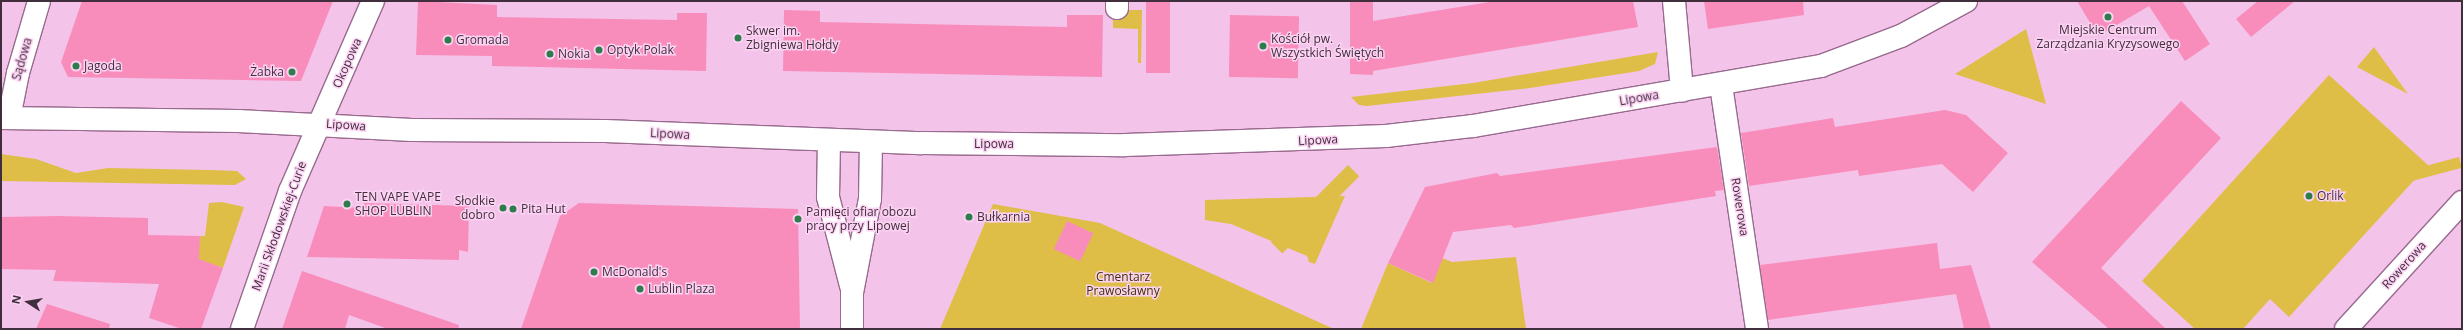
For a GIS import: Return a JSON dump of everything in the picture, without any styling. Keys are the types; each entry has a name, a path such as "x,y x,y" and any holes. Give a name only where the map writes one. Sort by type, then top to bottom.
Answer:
{"street":[{"name":"Okopowa","path":"318,124 373,1"},
{"path":"1674,1 1682,91"},
{"name":"Lipowa","path":"5,118 318,124 412,130 605,131 871,142 1125,145 1386,136 1473,126 1721,85 1821,66 1864,52 1966,1"},
{"name":"Sądowa","path":"5,118 37,8"},
{"name":"Rowerowa","path":"1721,85 1758,329"},
{"name":"Marii Skłodowskiej-Curie","path":"242,329 290,191 318,124"},
{"path":"829,140 828,198 852,293"},
{"path":"852,329 852,293 870,199 871,142"},
{"name":"Rowerowa","path":"2346,329 2462,202"}],"green space":[{"path":"1113,10 1142,10 1141,63 1138,63 1138,29 1113,28"},
{"path":"2026,29 2046,104 1955,74"},
{"path":"2374,47 2408,94 2357,67"},
{"path":"1658,52 1655,64 1639,71 1530,88 1367,106 1359,105 1351,97 1473,83"},
{"name":"Orlik","path":"2329,75 2428,165 2289,317 2270,299 2243,329 2195,329 2142,281"},
{"path":"1,154 36,159 76,173 108,168 210,170 237,171 246,179 235,185 1,181"},
{"path":"2459,157 2462,168 2293,213 2290,202"},
{"path":"1348,165 1359,176 1282,253 1271,242"},
{"path":"1345,196 1315,264 1309,262 1307,256 1231,224 1205,220 1205,200"},
{"path":"222,202 244,207 223,268 197,259 200,236 205,236 209,203"},
{"name":"Cmentarz Prawosławny","path":"993,204 1100,223 1334,329 940,329"},
{"path":"1516,257 1526,329 1361,329 1388,263 1432,283 1442,258 1452,262"}],"building":[{"path":"82,1 333,1 301,81 68,77 61,62"},
{"path":"418,1 497,5 497,17 677,20 677,13 707,13 706,71 492,66 492,56 416,55"},
{"path":"1146,1 1170,1 1170,73 1146,73"},
{"path":"1350,1 1373,1 1373,21 1496,1 1633,1 1638,27 1373,71 1373,75 1350,74"},
{"path":"1704,1 1803,1 1804,15 1708,29"},
{"path":"2077,1 2182,1 2210,44 2185,61 2149,6 2098,36"},
{"path":"2258,1 2295,1 2251,37 2236,19"},
{"path":"784,10 820,11 820,22 1067,27 1067,15 1103,15 1102,77 783,71"},
{"name":"Kościół pw. Wszystkich Świętych","path":"1230,15 1299,16 1298,78 1229,77"},
{"path":"2181,101 2221,138 2101,268 2166,329 2109,329 2032,262"},
{"path":"1945,110 1966,115 2008,153 1973,192 1942,164 1859,176 1858,170 1749,186 1741,133 1833,118 1835,127"},
{"path":"1717,147 1724,190 1715,191 1716,196 1514,228 1511,225 1453,232 1433,283 1388,263 1425,187 1497,173 1500,176"},
{"path":"364,203 469,206 468,252 459,250 459,260 307,257 324,206 363,208"},
{"name":"Lublin Plaza","path":"579,203 798,209 800,329 521,329 560,216"},
{"path":"58,216 148,218 148,235 200,236 199,259 223,268 201,329 182,329 149,318 159,284 53,281 56,270 1,269 1,217"},
{"path":"1067,221 1093,233 1080,261 1054,249"},
{"path":"1937,243 1940,269 1971,265 1991,329 1964,329 1956,294 1768,320 1760,265"},
{"path":"302,271 459,325 458,329 388,329 349,315 345,329 282,329"},
{"path":"47,304 110,324 109,329 36,329"}],"place":[{"name":"Miejskie Centrum Zarządzania Kryzysowego","path":"2108,17"},
{"name":"Skwer im. Zbigniewa Hołdy","path":"738,38"},
{"name":"Gromada","path":"448,40"},
{"name":"Kościół pw. Wszystkich Świętych","path":"1263,46"},
{"name":"Optyk Polak","path":"599,50"},
{"name":"Nokia","path":"550,54"},
{"name":"Jagoda","path":"76,66"},
{"name":"Żabka","path":"292,72"},
{"name":"Orlik","path":"2309,196"},
{"name":"TEN VAPE VAPE SHOP LUBLIN","path":"347,204"},
{"name":"Słodkie dobro","path":"503,208"},
{"name":"Pita Hut","path":"513,209"},
{"name":"Bułkarnia","path":"969,217"},
{"name":"Pamięci ofiar obozu pracy przy Lipowej","path":"798,219"},
{"name":"McDonald's","path":"594,272"},
{"name":"Lublin Plaza","path":"640,289"}]}
